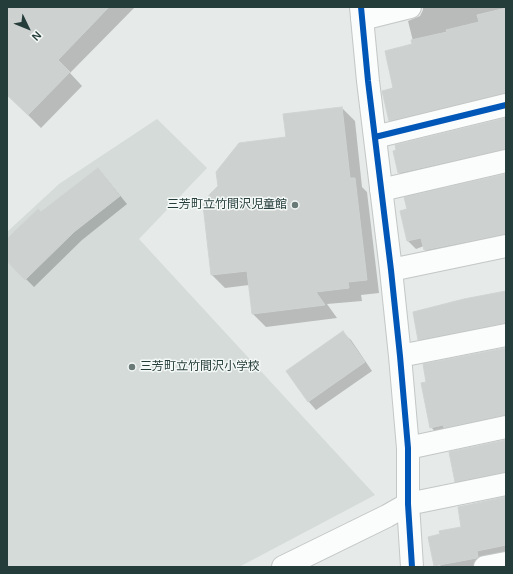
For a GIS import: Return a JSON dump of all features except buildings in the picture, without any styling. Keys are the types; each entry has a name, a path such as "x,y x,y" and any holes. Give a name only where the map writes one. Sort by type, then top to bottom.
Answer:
{"street":[{"path":"410,7 361,13 400,356 408,448 408,504 412,567"},
{"path":"375,137 506,106"},
{"path":"381,190 506,161"},
{"path":"391,270 506,246"},
{"path":"400,356 506,335"},
{"path":"408,448 506,427"},
{"path":"283,567 387,516 408,504 506,484"},
{"path":"485,567 506,563"}],"shaded area":[{"name":"三芳町立竹間沢小学校","path":"157,119 207,168 139,239 375,495 239,567 7,567 7,232 59,184"}],"cycle path":[{"path":"361,7 368,81 400,356 408,448 408,504 412,567"},
{"path":"375,137 506,105"}],"place":[{"name":"三芳町立竹間沢児童館","path":"295,205"},
{"name":"三芳町立竹間沢小学校","path":"132,367"}]}
